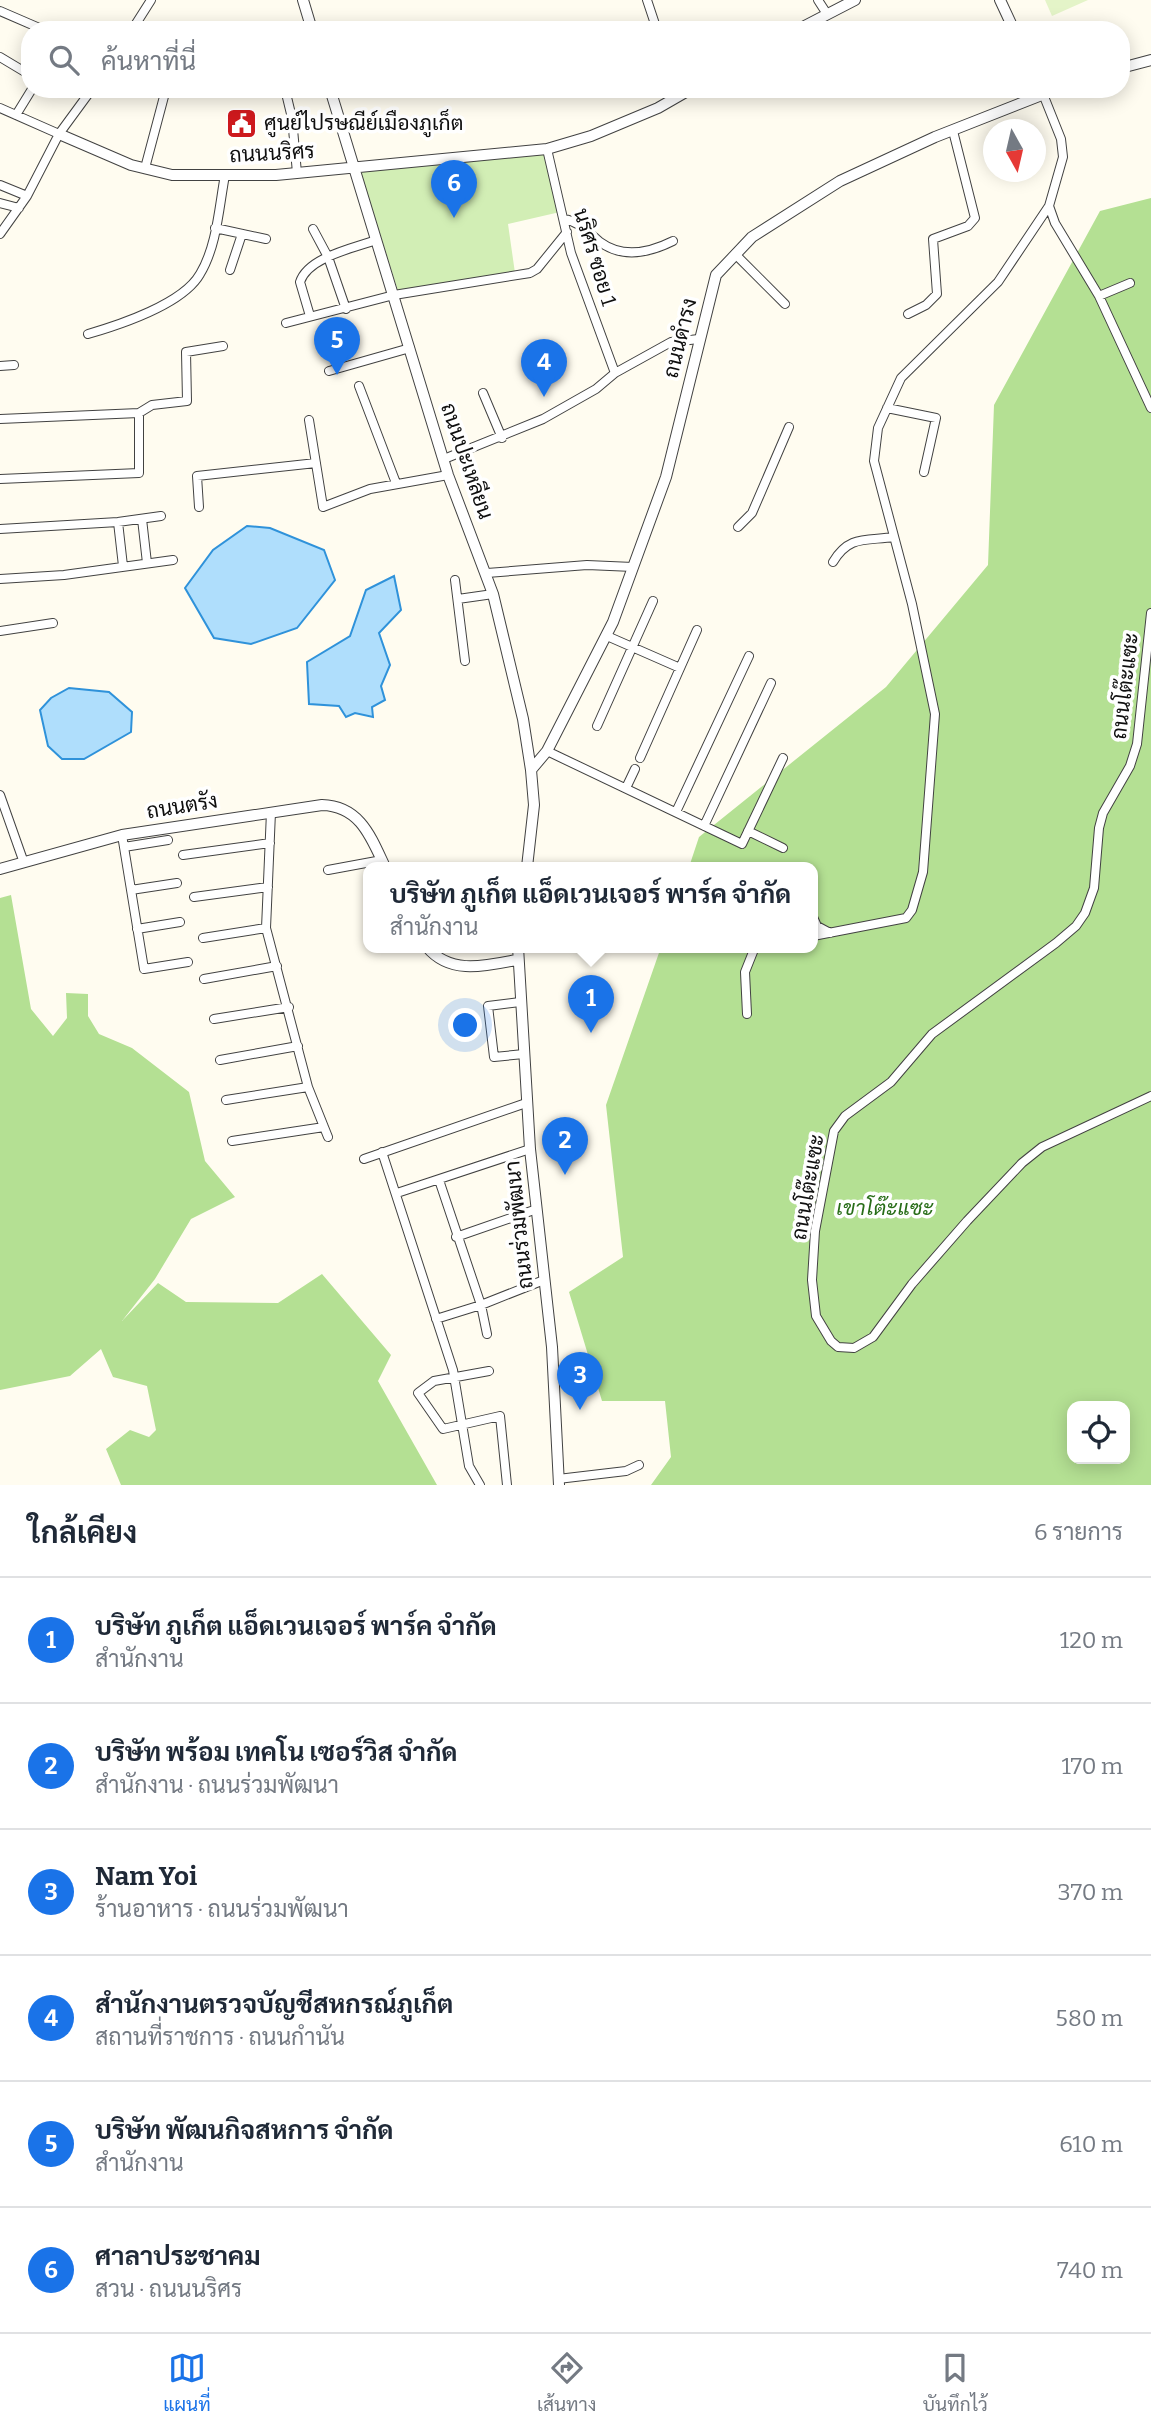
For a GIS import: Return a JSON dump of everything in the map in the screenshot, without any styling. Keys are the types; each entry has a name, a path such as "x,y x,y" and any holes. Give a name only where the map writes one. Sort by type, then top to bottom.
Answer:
{"street":[{"path":"137,21 150,0"},
{"path":"303,0 309,21"},
{"path":"647,0 654,21"},
{"path":"818,0 827,14"},
{"path":"814,21 855,0"},
{"path":"1000,0 1010,21"},
{"path":"0,11 23,21"},
{"path":"0,57 21,70"},
{"path":"1130,66 1151,60"},
{"path":"16,115 26,98"},
{"path":"0,234 27,196 59,134 85,98"},
{"path":"145,168 164,98"},
{"path":"287,98 294,128 297,173"},
{"name":"ถนนปะเหลียน","path":"333,98 448,475 487,573 523,719 531,770"},
{"name":"ถนนนริศร","path":"59,134 145,168 172,174 297,173 477,158 547,149 592,136 675,98"},
{"name":"ถนนดำรง","path":"531,770 547,751 607,636 634,567 666,477 716,275 752,237 840,181 1026,98"},
{"path":"818,935 906,918 912,910 923,872 935,714 912,604 874,461 878,428 901,378 998,282 1049,206 1063,158 1061,139 1045,98"},
{"path":"0,108 59,134"},
{"path":"908,314 926,305 937,293 933,240 968,226 975,218 953,131"},
{"name":"นริศร ซอย 1","path":"547,149 571,253 615,373"},
{"path":"88,334 138,319 168,302 197,279 211,248 225,175"},
{"path":"0,185 27,196"},
{"path":"0,203 19,208"},
{"path":"1049,206 1055,223 1099,296 1151,408"},
{"path":"564,219 581,226 607,246 629,253 647,251 673,241"},
{"path":"215,228 266,239"},
{"path":"313,229 328,257 346,309"},
{"path":"286,323 394,295 530,273 537,269 567,233"},
{"path":"230,271 242,234"},
{"path":"310,316 301,277 328,257 376,240"},
{"path":"735,254 785,304"},
{"path":"1099,296 1130,283"},
{"path":"444,459 502,438 596,390 615,373 671,342 699,339"},
{"path":"0,419 139,413 152,405 187,401 187,352 223,346"},
{"path":"329,370 410,348"},
{"path":"0,366 14,365"},
{"path":"359,386 396,483"},
{"path":"484,393 502,438"},
{"path":"887,408 936,418 924,472"},
{"path":"0,479 139,473 139,413"},
{"path":"309,419 323,507 370,489 448,475"},
{"path":"738,527 752,513 789,427"},
{"path":"199,507 197,476 316,463"},
{"path":"0,529 118,522 161,516"},
{"path":"142,519 147,563"},
{"path":"118,522 123,566"},
{"path":"833,562 841,549 852,542 894,537"},
{"path":"0,579 173,560"},
{"path":"487,573 587,565 634,567"},
{"path":"455,580 465,661"},
{"path":"458,599 493,594"},
{"path":"597,726 653,601"},
{"name":"ถนนโต๊ะแซะ","path":"1151,613 1137,744 1130,766 1101,820 1094,888 1085,913 1076,926 1000,987 932,1034 891,1082 845,1116 834,1131 815,1231 812,1280 816,1316 831,1341 838,1346 854,1348 873,1337 912,1284 967,1221 1022,1163 1042,1147 1151,1096"},
{"path":"0,631 53,623"},
{"path":"640,758 697,630"},
{"path":"607,636 680,668"},
{"path":"676,812 749,656"},
{"path":"704,826 771,683"},
{"path":"547,751 743,844 783,758"},
{"path":"626,788 635,769"},
{"path":"528,862 534,805 531,770"},
{"path":"0,795 4,820 23,860"},
{"name":"ถนนตรัง","path":"0,869 23,860 271,812 322,805 343,807 361,821 383,862"},
{"path":"271,812 266,928 308,1087 328,1137"},
{"path":"748,831 783,848"},
{"path":"169,840 123,841 144,969 188,962"},
{"path":"183,855 270,843"},
{"path":"328,870 363,866"},
{"path":"131,890 177,883"},
{"path":"194,897 268,887"},
{"path":"137,929 180,922"},
{"path":"818,927 830,933"},
{"path":"203,938 266,928"},
{"path":"434,953 446,963 461,966 516,960 517,953"},
{"path":"747,1014 745,972 753,953"},
{"name":"ถนนร่วมพัฒนา","path":"516,960 530,1149 552,1348 558,1482"},
{"path":"204,979 277,967"},
{"path":"520,1002 488,1006 494,1057 524,1054"},
{"path":"214,1019 289,1007"},
{"path":"220,1060 298,1046"},
{"path":"226,1100 308,1087"},
{"path":"364,1159 526,1103"},
{"path":"232,1140 324,1127"},
{"path":"397,1193 530,1149"},
{"path":"382,1152 454,1376 470,1466 480,1485"},
{"path":"439,1180 481,1305 487,1335"},
{"path":"456,1237 537,1209"},
{"path":"436,1319 481,1305 544,1280"},
{"path":"489,1371 434,1381 418,1393 443,1429 461,1422 500,1416 507,1485"},
{"path":"558,1482 626,1471 639,1465"}],"green space":[{"path":"1045,0 1088,0 1052,16"},
{"path":"545,154 560,212 508,224 515,273 398,291 360,170"},
{"name":"เขาโต๊ะแซะ","path":"1151,198 1151,1485 651,1485 671,1457 665,1401 602,1401 569,1292 623,1257 606,1105 659,953 818,953 818,862 691,862 699,837 886,687 988,565 994,405 1100,211"},
{"path":"11,895 31,1009 53,1036 67,1018 66,993 88,994 88,1016 99,1034 132,1048 189,1092 205,1161 235,1197 191,1219 155,1279 122,1321 158,1283 186,1302 278,1303 322,1274 391,1355 378,1381 437,1485 121,1485 106,1449 130,1430 149,1437 156,1430 147,1386 113,1377 101,1349 70,1376 0,1390 0,898"}],"water":[{"path":"247,526 270,528 324,550 335,580 297,628 251,644 214,638 185,588 213,550"},
{"path":"394,576 401,610 379,633 390,665 381,686 385,700 372,707 373,717 355,713 346,717 339,706 309,704 307,662 350,636 366,590"},
{"path":"69,688 109,692 132,712 131,732 84,759 62,759 48,746 40,710 51,698"}],"place":[{"name":"ศูนย์ไปรษณีย์เมืองภูเก็ต","path":"241,123"},
{"name":"ศาลาประชาคม","path":"454,218"},
{"name":"บริษัท พัฒนกิจสหการ จำกัด","path":"337,375"},
{"name":"สำนักงานตรวจบัญชีสหกรณ์ภูเก็ต","path":"544,397"},
{"name":"บริษัท ภูเก็ต แอ็ดเวนเจอร์ พาร์ค จำกัด","path":"591,1033"},
{"name":"บริษัท พร้อม เทคโน เซอร์วิส จำกัด","path":"565,1175"},
{"name":"Nam Yoi","path":"580,1410"}]}
